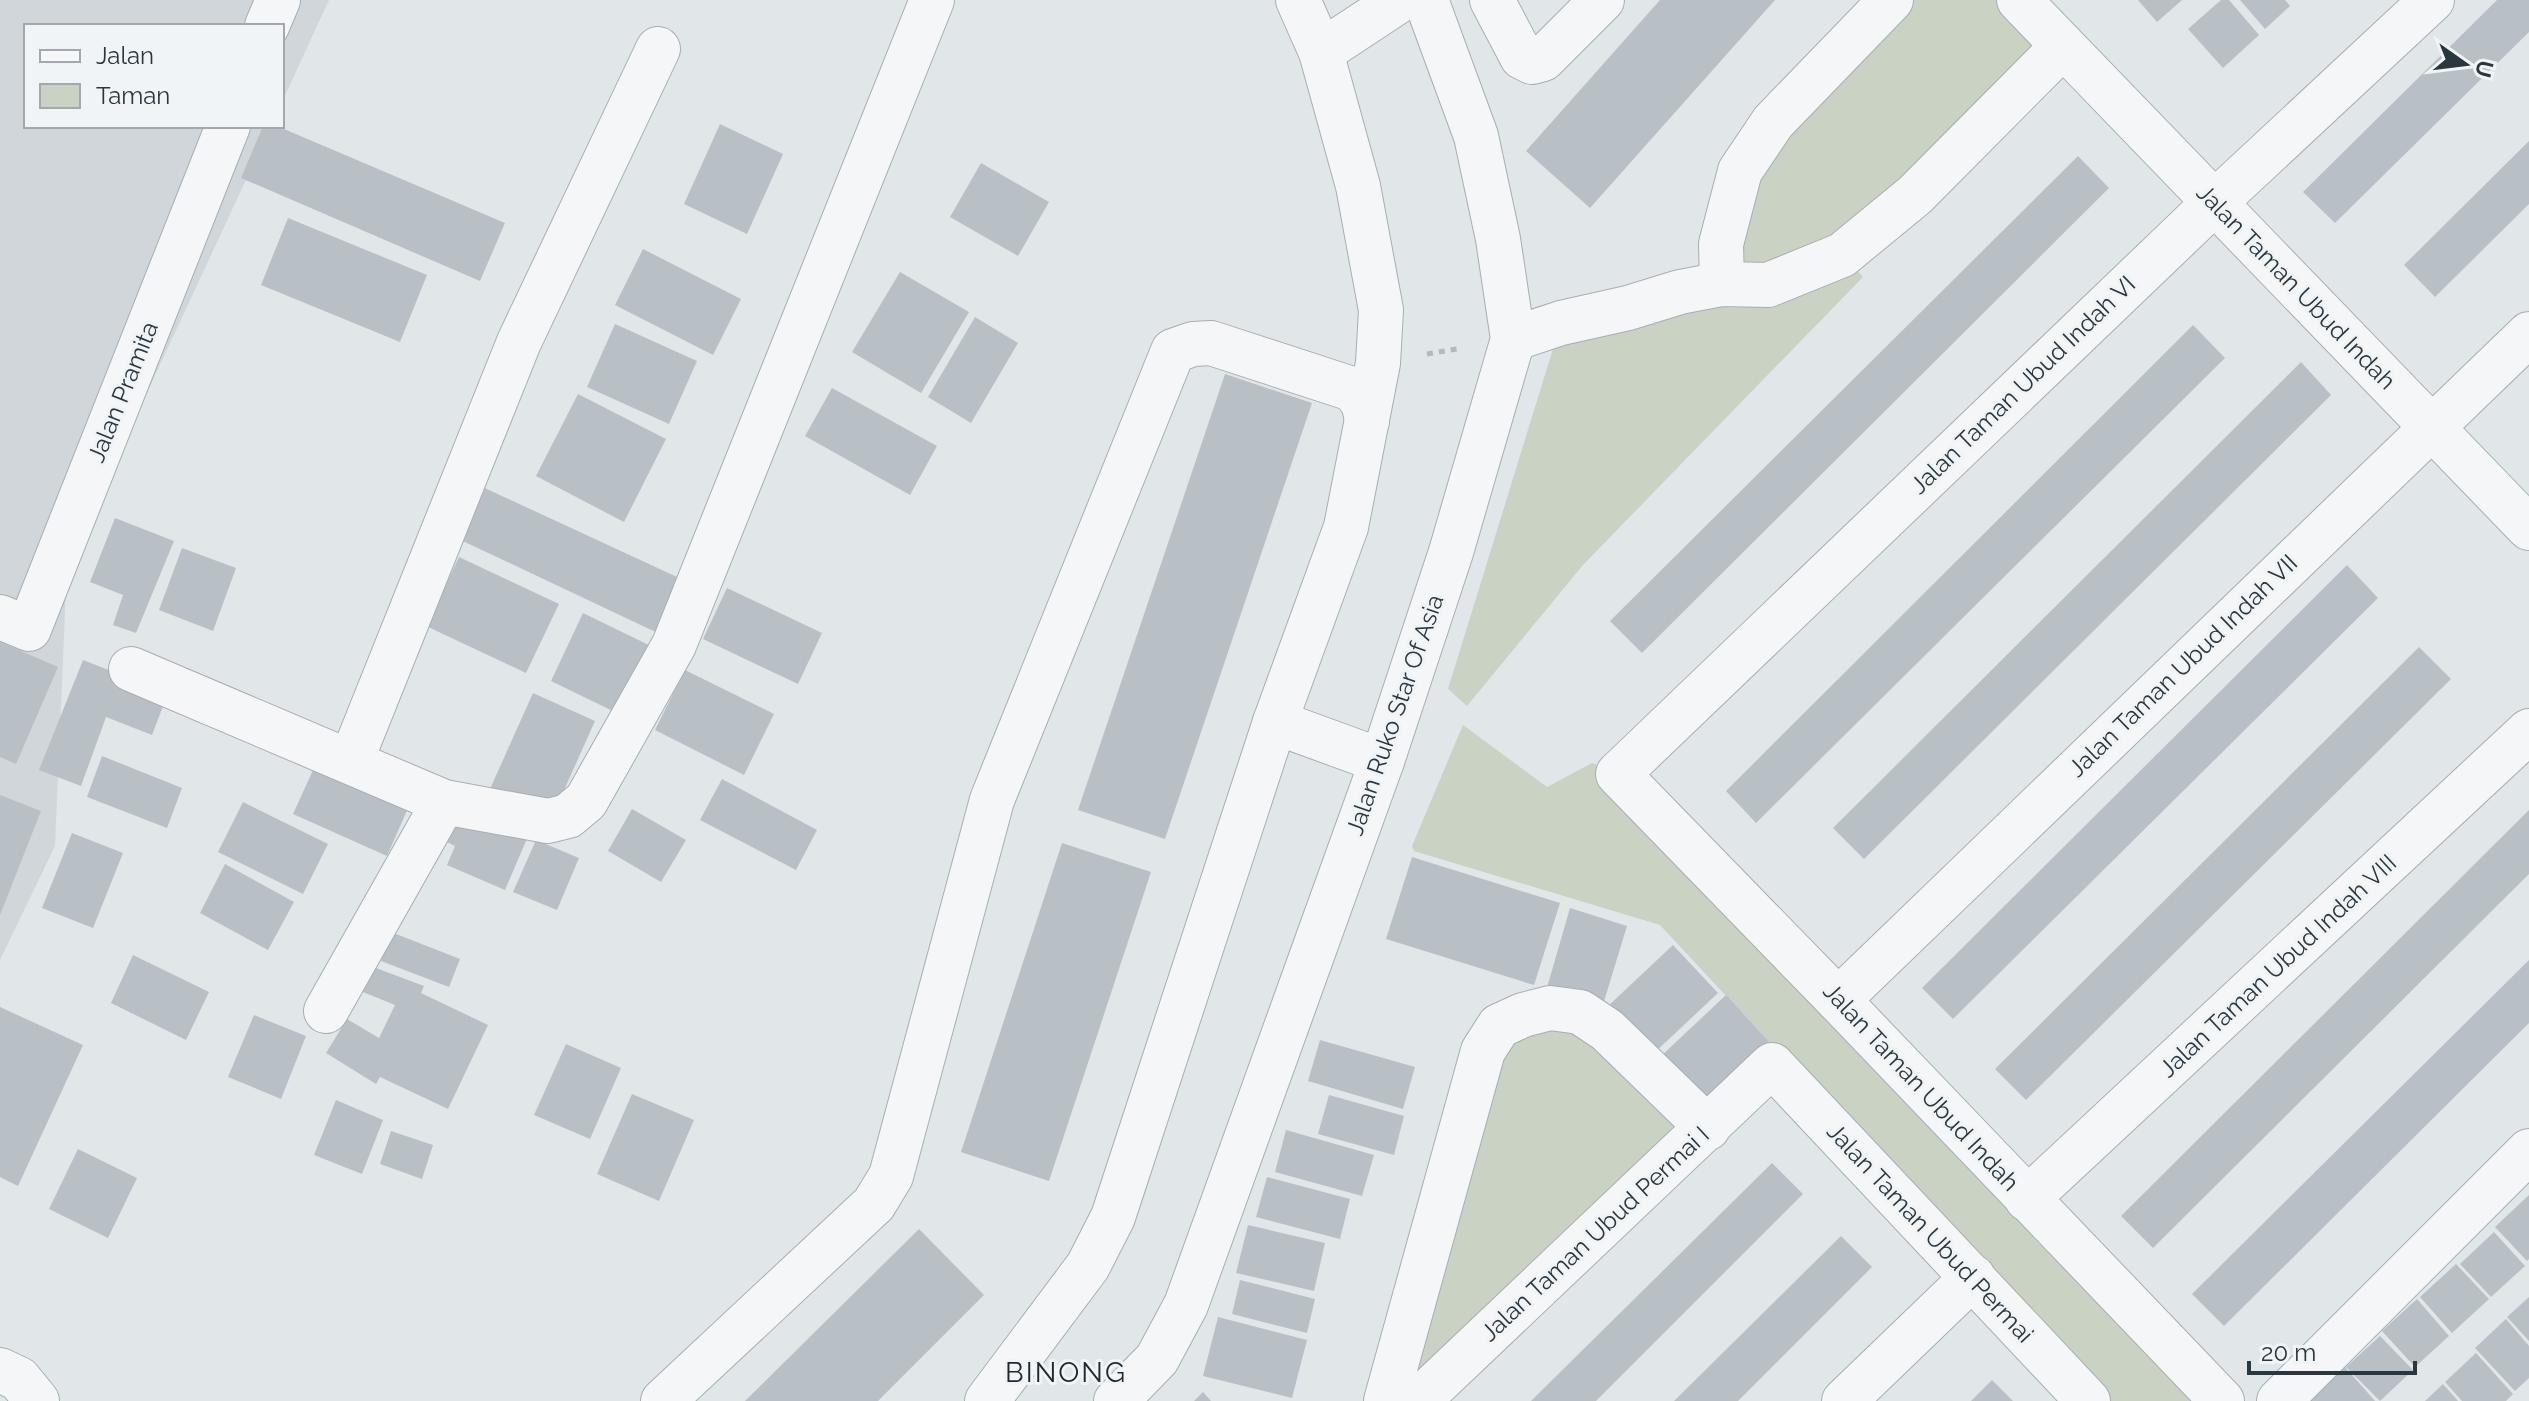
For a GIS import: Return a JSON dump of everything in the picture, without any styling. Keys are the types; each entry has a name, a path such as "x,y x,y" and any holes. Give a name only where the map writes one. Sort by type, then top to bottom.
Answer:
{"street":[{"path":"268,24 278,0"},
{"path":"131,669 444,802 548,821 568,816 586,801 674,645 932,0"},
{"path":"987,1401 1088,1266 1113,1217 1275,722 1346,527 1378,363 1381,310 1358,186 1321,52 1298,0"},
{"path":"1321,52 1400,0"},
{"name":"Jalan Ruko Star Of Asia","path":"1116,1401 1157,1359 1186,1305 1382,761 1451,552 1513,339 1498,239 1476,136 1426,0"},
{"path":"1492,0 1522,57 1532,62 1543,59 1602,0"},
{"path":"1722,284 1721,244 1740,171 1773,122 1891,0"},
{"name":"Jalan Taman Ubud Indah","path":"2019,0 2529,528"},
{"name":"Jalan Taman Ubud Indah VI","path":"1618,774 2214,203 2432,0"},
{"path":"1513,339 1680,292 1722,284 1768,285 1842,255 1915,195 2062,47"},
{"path":"351,761 519,342 658,49"},
{"name":"Jalan Pramita","path":"0,617 29,629 227,128"},
{"name":"Jalan Taman Ubud Indah VII","path":"1838,1000 2431,425 2529,334"},
{"path":"663,1401 874,1204 891,1176 992,800 1173,351 1193,344 1211,343 1349,388 1362,401 1367,421"},
{"path":"1275,722 1382,761"},
{"name":"Jalan Taman Ubud Indah VIII","path":"2027,1199 2529,731"},
{"name":"Jalan Taman Ubud Indah","path":"1618,774 2222,1401"},
{"path":"326,1011 444,802"},
{"path":"1386,1401 1483,1051 1499,1026 1550,1008 1580,1012 1607,1030 1708,1128"},
{"name":"Jalan Taman Ubud Permai I","path":"1418,1401 1772,1065"},
{"name":"Jalan Taman Ubud Permai","path":"1772,1065 2088,1401"},
{"path":"2279,1401 2529,1151"},
{"path":"1844,1401 1973,1277"},
{"path":"0,1370 19,1379 37,1401"}],"path":[{"path":"1378,363 1513,339"}],"shaded area":[{"path":"0,0 329,0 284,98 284,24 24,24 24,128 270,128 67,565 55,846 0,960"}],"green space":[{"path":"1891,0 2019,0 2062,47 1843,255 1863,277 1583,565 1467,706 1448,689 1561,323 1722,284 1740,171"},
{"path":"1463,725 1547,787 1592,763 1598,765 1838,1000 2222,1401 2089,1401 1781,1055 1660,925 1414,851 1412,846"},
{"path":"1550,1008 1708,1128 1386,1401 1483,1051"}],"building":[{"path":"1660,0 1775,0 1590,208 1526,151"},
{"path":"2138,0 2182,0 2157,22"},
{"path":"2221,0 2229,0 2259,35 2223,68 2188,29"},
{"path":"2240,0 2285,0 2290,6 2265,29"},
{"path":"2497,0 2529,0 2529,32 2335,223 2303,192"},
{"path":"720,124 783,154 747,234 684,204"},
{"path":"262,128 282,128 505,223 480,281 241,178"},
{"path":"2529,141 2529,204 2435,297 2404,265"},
{"path":"2078,156 2109,188 1642,653 1610,621"},
{"path":"981,163 1049,202 1018,256 950,217"},
{"path":"288,218 427,275 400,342 261,285"},
{"path":"643,249 741,299 713,355 615,305"},
{"path":"900,272 969,312 921,393 852,352"},
{"path":"975,317 1018,343 971,423 928,397"},
{"path":"615,324 697,361 669,424 587,387"},
{"path":"2193,325 2225,358 1756,823 1726,791"},
{"path":"2301,362 2331,395 1864,859 1833,828"},
{"path":"1225,374 1312,403 1165,839 1078,810"},
{"path":"832,388 937,446 910,495 805,436"},
{"path":"578,394 666,439 624,522 536,476"},
{"path":"474,483 690,583 664,636 450,535"},
{"path":"115,518 174,541 136,633 113,625 123,595 90,582"},
{"path":"182,548 236,568 213,631 159,610"},
{"path":"459,557 559,604 526,673 426,626"},
{"path":"2347,565 2378,598 1953,1019 1922,988"},
{"path":"727,588 822,633 798,684 703,639"},
{"path":"583,613 655,648 623,716 551,681"},
{"path":"0,642 58,667 16,764 0,757"},
{"path":"2419,647 2451,679 2026,1100 1995,1069"},
{"path":"83,660 168,693 152,735 106,717 81,786 39,770"},
{"path":"685,670 774,714 744,775 655,730"},
{"path":"533,693 595,721 552,817 490,789"},
{"path":"102,756 182,788 167,828 87,797"},
{"path":"319,757 412,799 387,856 293,814"},
{"path":"722,779 817,830 796,870 700,820"},
{"path":"0,795 41,811 0,915"},
{"path":"243,802 328,844 303,894 218,852"},
{"path":"470,809 529,834 505,890 447,865 455,846 439,838"},
{"path":"632,809 686,840 661,882 608,851"},
{"path":"2529,810 2529,874 2153,1248 2121,1216"},
{"path":"72,833 123,853 93,928 42,908"},
{"path":"536,840 579,858 557,910 513,892"},
{"path":"1062,843 1151,872 1049,1181 961,1152"},
{"path":"1412,857 1560,903 1534,985 1386,939"},
{"path":"225,864 294,902 268,950 200,913"},
{"path":"1570,908 1627,926 1602,1008 1546,991"},
{"path":"391,932 460,959 449,987 381,961"},
{"path":"1673,945 1718,993 1652,1055 1606,1008"},
{"path":"133,955 209,992 186,1040 111,1003"},
{"path":"2529,960 2529,1023 2224,1326 2192,1294"},
{"path":"368,965 424,986 421,993 488,1025 448,1109 380,1077 376,1084 326,1053 347,1019 379,1038 395,1005 358,990"},
{"path":"1726,995 1770,1043 1705,1106 1659,1058"},
{"path":"0,1007 83,1045 18,1186 0,1177"},
{"path":"254,1015 306,1036 281,1099 228,1077"},
{"path":"1320,1040 1415,1067 1403,1109 1308,1081"},
{"path":"566,1044 621,1068 590,1139 534,1115"},
{"path":"632,1094 694,1120 659,1201 597,1174"},
{"path":"1329,1095 1404,1116 1394,1155 1318,1134"},
{"path":"336,1100 383,1120 362,1174 314,1155"},
{"path":"1286,1130 1374,1155 1362,1196 1275,1172"},
{"path":"391,1131 433,1145 422,1179 380,1164"},
{"path":"78,1149 137,1178 108,1238 49,1209"},
{"path":"1772,1163 1803,1194 1596,1401 1531,1401"},
{"path":"1267,1177 1350,1199 1340,1239 1256,1217"},
{"path":"2529,1195 2529,1259 2527,1261 2495,1227"},
{"path":"1248,1225 1325,1243 1314,1291 1236,1273"},
{"path":"919,1229 984,1295 878,1401 745,1401"},
{"path":"2494,1232 2525,1266 2491,1297 2460,1264"},
{"path":"1841,1236 1872,1267 1738,1401 1674,1401"},
{"path":"2456,1264 2489,1299 2452,1333 2420,1297"},
{"path":"1240,1280 1315,1299 1307,1333 1232,1314"},
{"path":"2529,1297 2529,1341 2507,1317"},
{"path":"2417,1299 2449,1336 2415,1367 2382,1331"},
{"path":"1218,1317 1307,1340 1292,1398 1203,1376"},
{"path":"2506,1319 2529,1346 2529,1378 2515,1391 2475,1348"},
{"path":"2380,1336 2413,1370 2380,1401 2346,1367"},
{"path":"2476,1353 2513,1394 2506,1401 2462,1401 2445,1382"},
{"path":"2345,1367 2375,1401 2309,1401"},
{"path":"1992,1380 2013,1401 1971,1401"},
{"path":"2443,1384 2458,1401 2425,1401"},
{"path":"1203,1392 1211,1401 1194,1401"}],"district":[{"name":"BINONG","path":"1066,1372"}]}
